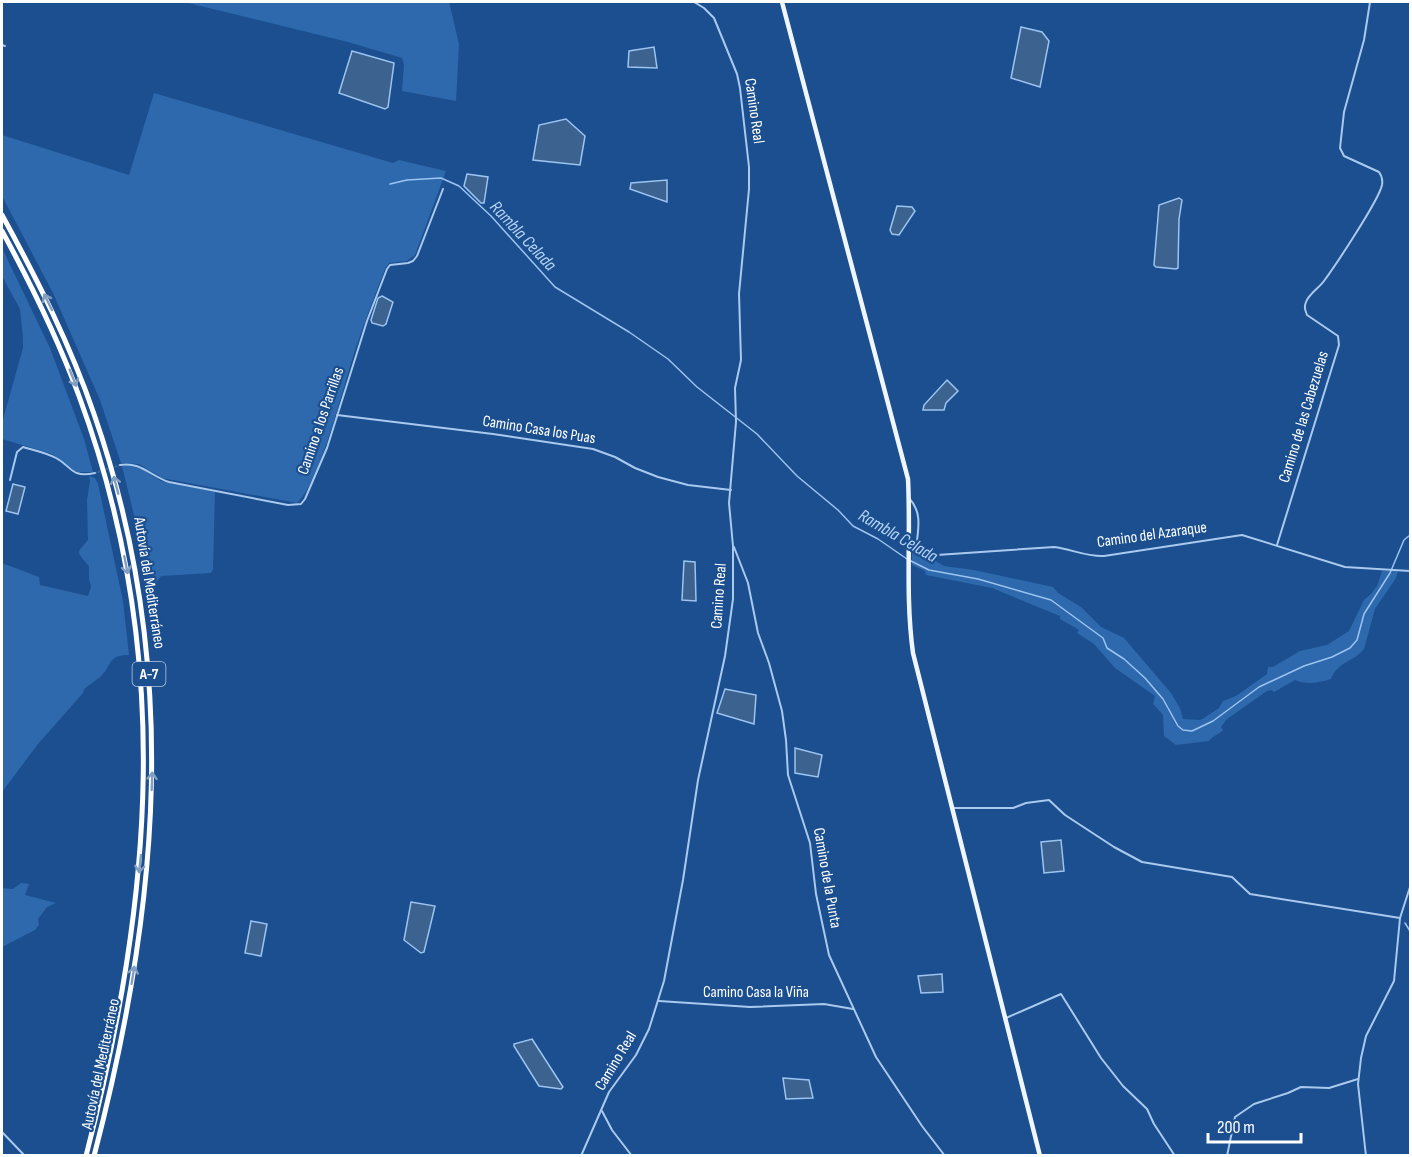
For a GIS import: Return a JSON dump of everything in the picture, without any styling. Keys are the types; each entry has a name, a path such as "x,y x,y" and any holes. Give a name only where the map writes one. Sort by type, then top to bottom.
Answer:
{"highway":[{"name":"Autovía del Mediterráneo","path":"2,214 55,316 94,414 126,525 145,636 153,737 148,866 129,1000 94,1155"},
{"name":"Autovía del Mediterráneo","path":"2,231 49,323 91,429 105,474 122,544 138,642 145,754 140,863 118,1014 86,1155"}],"main road":[{"path":"782,2 908,479 908,596 913,653 1040,1155"}],"street":[{"name":"Camino Real","path":"581,1155 609,1092 636,1055 649,1029 658,1001 672,948 702,759 730,626 733,599 733,546 729,502 736,422 735,388 741,349 739,294 749,167 739,82 714,18 704,8 693,2"},
{"name":"Camino de las Cabezuelas","path":"1277,546 1339,345 1338,336 1307,315 1306,300 1324,280 1347,245 1373,203 1382,183 1379,172 1344,156 1340,148 1344,112 1364,40 1370,2"},
{"name":"Camino a los Parrillas","path":"120,465 134,464 159,479 169,482 288,505 297,505 305,499 327,448 367,321 387,269 390,265 416,258 443,189"},
{"name":"Camino Casa los Puas","path":"337,415 593,449 658,477 688,485 731,490"},
{"path":"10,480 17,452 23,447 56,458 70,471 79,474 95,473"},
{"name":"Camino del Azaraque","path":"909,497 918,512 919,532 916,551 922,556 1054,547 1104,556 1242,535 1353,569 1410,571"},
{"name":"Camino de la Punta","path":"733,546 748,583 758,633 782,711 788,775 810,843 816,894 829,955 876,1057 922,1126 945,1155"},
{"path":"952,808 1014,808 1026,803 1049,800 1065,815 1142,862 1232,877 1250,894 1400,918"},
{"path":"1366,1155 1358,1079 1364,1041 1394,981 1400,918 1410,887"},
{"path":"1006,1018 1061,994 1099,1054 1123,1086 1147,1109 1154,1124 1175,1155"},
{"name":"Camino Casa la Viña","path":"658,1001 750,1007 819,1003 853,1010"},
{"path":"1227,1155 1235,1118 1251,1106 1302,1087 1329,1088 1358,1079"},
{"path":"602,1111 632,1155"},
{"path":"2,1132 25,1155"}],"shaded area":[{"path":"184,2 449,2 459,44 456,101 402,91 404,65 402,58 348,42"},
{"path":"1021,27 1042,32 1049,41 1040,87 1011,78"},
{"path":"654,47 657,68 628,67 629,51"},
{"path":"352,51 394,63 388,107 385,109 339,93"},
{"path":"154,93 393,163 399,160 446,171 415,255 407,261 389,263 385,269 356,347 323,454 306,492 297,503 162,478 139,464 121,463 100,400 53,293 2,196 2,135 129,175"},
{"path":"566,119 585,136 580,165 533,160 539,125"},
{"path":"467,174 488,177 484,203 481,203 464,186"},
{"path":"667,180 667,202 630,189 631,183"},
{"path":"1179,198 1182,200 1179,219 1178,268 1156,267 1154,265 1159,205"},
{"path":"897,206 912,207 915,211 899,235 892,234 890,230"},
{"path":"2,248 50,348 84,439 93,472 76,472 52,454 2,439 2,423 23,348 23,338 20,309 2,276"},
{"path":"382,296 393,302 386,324 383,326 372,323 371,320 378,298"},
{"path":"947,380 958,391 946,403 944,410 923,410 924,405"},
{"path":"122,466 142,469 161,481 215,492 213,569 211,573 161,576 154,591 148,592 140,540"},
{"path":"89,476 95,478 98,484 123,601 129,655 122,655 114,659 100,677 84,689 2,792 2,563 39,577 40,585 88,596 91,587 89,566 79,553 88,540"},
{"path":"13,484 25,487 18,514 6,511"},
{"path":"912,552 920,557 929,557 944,566 1053,587 1058,593 1081,607 1101,627 1124,638 1171,693 1180,708 1183,719 1200,720 1219,708 1223,701 1236,696 1267,674 1268,667 1273,667 1300,651 1327,645 1349,631 1364,600 1377,586 1382,571 1398,571 1396,578 1375,609 1364,649 1342,665 1331,679 1313,683 1295,680 1274,692 1267,691 1227,719 1221,727 1223,730 1209,741 1176,745 1164,736 1163,715 1153,704 1155,696 1115,668 1094,644 1077,633 1079,630 1060,619 1060,616 992,588 926,575 925,571 912,565"},
{"path":"684,561 695,562 696,601 682,600"},
{"path":"725,689 756,695 754,724 717,713"},
{"path":"795,748 822,755 818,777 795,773"},
{"path":"1061,840 1064,871 1044,873 1041,842"},
{"path":"21,883 29,884 25,895 56,903 47,907 38,919 39,925 35,930 2,947 2,888 13,889"},
{"path":"411,902 435,906 424,952 421,953 404,940"},
{"path":"251,921 267,924 261,956 245,953"},
{"path":"942,974 943,992 921,993 918,976"},
{"path":"532,1039 563,1087 561,1089 539,1086 514,1046 514,1044"},
{"path":"783,1078 809,1080 813,1098 786,1099"}],"waterway":[{"name":"Rambla Celada","path":"390,184 407,180 441,178 459,186 491,216 555,287 629,332 668,359 697,387 757,434 797,476 838,510 853,526 929,570 978,579 1051,600 1103,638 1107,648 1124,659 1145,678 1163,699 1178,726 1183,730 1192,731 1213,721 1259,687 1350,648 1357,640 1364,614 1390,573 1404,540 1410,535"},
{"path":"1405,923 1410,931"}],"tunnel":[{"path":"95,473 120,465"}]}
